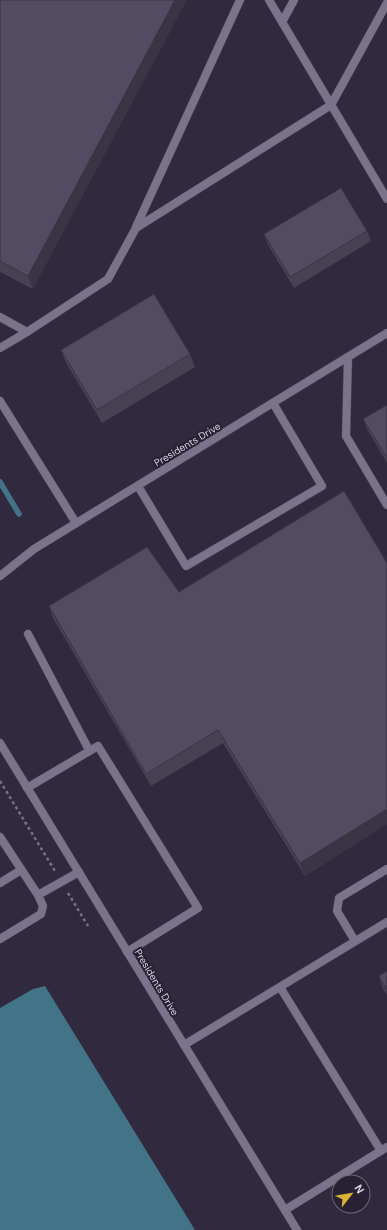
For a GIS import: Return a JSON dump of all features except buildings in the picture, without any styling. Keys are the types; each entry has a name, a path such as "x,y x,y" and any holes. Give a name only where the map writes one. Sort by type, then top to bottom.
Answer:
{"street":[{"path":"0,348 108,279 136,228 240,0"},
{"path":"269,0 387,199"},
{"path":"282,22 294,0"},
{"path":"136,228 331,105 387,2"},
{"path":"0,317 27,332"},
{"name":"Presidents Drive","path":"0,576 34,549 387,333"},
{"path":"348,357 346,436 387,505"},
{"path":"0,400 76,523"},
{"path":"138,486 186,566 322,486 273,403"},
{"path":"28,634 89,750"},
{"name":"Presidents Drive","path":"0,743 297,1230"},
{"path":"27,788 98,746 198,908 127,952"},
{"path":"0,837 43,906 41,914 0,939"},
{"path":"355,941 337,911 339,898 387,869"},
{"path":"0,883 21,870"},
{"path":"38,896 79,872"},
{"path":"184,1045 387,922"},
{"path":"280,986 384,1149 285,1210"}],"path":[{"path":"0,782 88,926"}],"water":[{"path":"45,986 195,1230 0,1230 0,1008 33,989"}],"waterway":[{"path":"0,482 19,514"}]}
